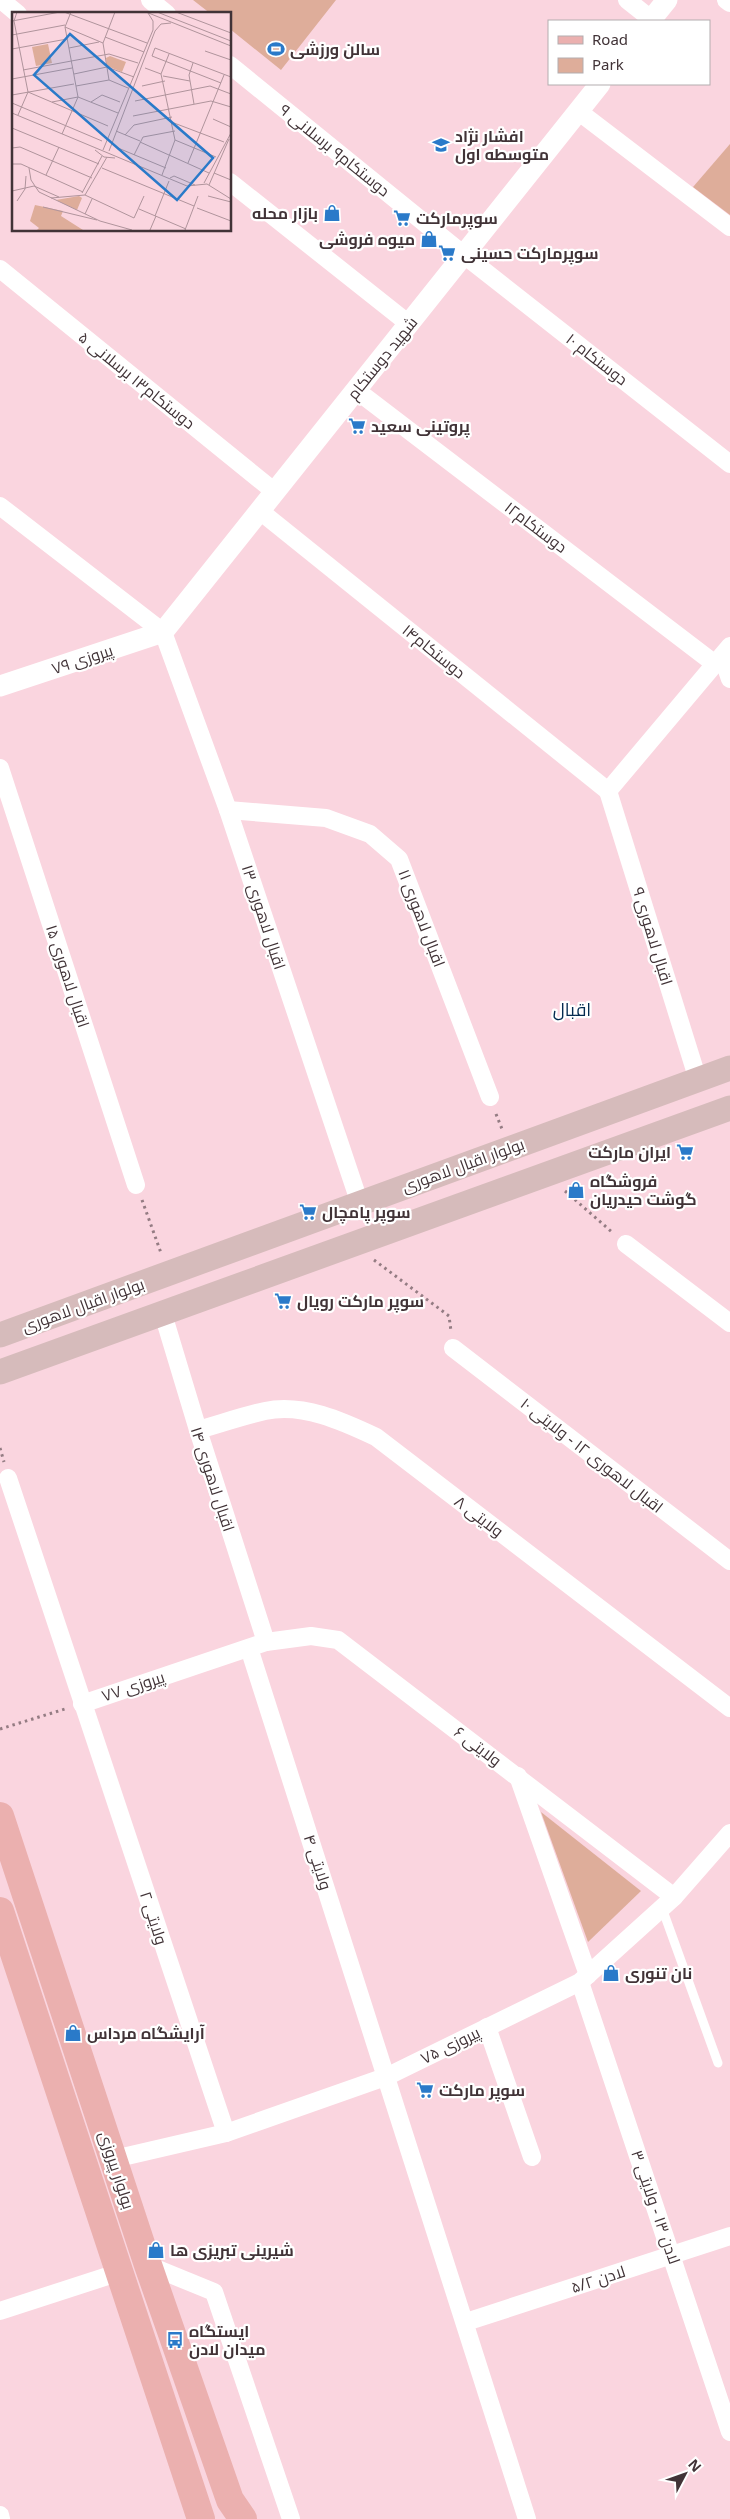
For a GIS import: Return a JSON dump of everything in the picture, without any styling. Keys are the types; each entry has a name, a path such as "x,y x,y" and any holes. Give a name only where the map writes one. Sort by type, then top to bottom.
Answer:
{"main road":[{"name":"بولوار اقبال لاهوری","path":"0,1335 730,1068"},
{"path":"0,1372 730,1108"},
{"path":"502,1150 510,1187"},
{"name":"بولوار پیروزی","path":"0,1816 148,2265 230,2500 243,2519"},
{"name":"بولوار پیروزی","path":"0,1911 201,2519"}],"street":[{"path":"0,0 15,12"},
{"path":"150,0 165,12"},
{"path":"627,0 651,20 667,0"},
{"path":"726,0 730,3"},
{"name":"دوستکام۹ برسلانی ۹","path":"231,66 464,254"},
{"name":"شهید دوستکام","path":"163,632 599,85"},
{"path":"578,111 730,227"},
{"path":"231,183 409,324"},
{"name":"دوستکام ۱۰","path":"464,254 730,464"},
{"name":"دوستکام۱۳ برسلانی ۵","path":"0,269 275,492"},
{"name":"دوستکام۱۲","path":"356,390 722,655"},
{"path":"0,506 163,632"},
{"name":"دوستکام۱۴","path":"260,511 608,792"},
{"name":"پیروزی ۷۹","path":"0,686 163,632"},
{"name":"اقبال لاهوری ۱۳","path":"163,632 228,810 360,1204"},
{"path":"722,655 730,679"},
{"path":"608,792 722,655"},
{"name":"اقبال لاهوری ۱۵","path":"0,768 136,1185"},
{"name":"اقبال لاهوری ۹","path":"608,792 698,1080"},
{"name":"اقبال لاهوری ۱۱","path":"228,810 326,818 370,834 400,859 490,1097"},
{"path":"626,1244 730,1323"},
{"name":"اقبال لاهوری ۱۴","path":"163,1314 266,1642"},
{"name":"اقبال لاهوری ۱۲ - ولایتی ۱۰","path":"453,1348 730,1561"},
{"name":"ولایتی ۸","path":"198,1430 267,1410 302,1410 343,1421 376,1437 730,1708"},
{"name":"ولایتی ۲","path":"8,1478 226,2133"},
{"name":"ولایتی ۶","path":"266,1642 311,1636 338,1640 518,1776 668,1903"},
{"name":"پیروزی ۷۷","path":"82,1704 266,1642"},
{"name":"ولایتی ۴","path":"249,1648 388,2076 527,2519"},
{"name":"لادن ۱۳ - ولایتی ۳","path":"518,1776 730,2432"},
{"name":"پیروزی ۷۵","path":"114,2159 226,2133 388,2076 584,1979 668,1903 730,1833"},
{"path":"487,2027 532,2157"},
{"name":"لادن ۵/۲","path":"466,2322 730,2236"},
{"path":"148,2265 214,2292 291,2519"},
{"path":"0,2311 120,2272"},
{"path":"0,2515 2,2519"}],"lane":[{"path":"668,1903 718,2063"}],"path":[{"path":"490,1097 502,1150"},
{"path":"546,1174 626,1244"},
{"path":"136,1185 169,1274"},
{"path":"354,1244 449,1316 453,1348"},
{"name":"پیروزی ۷۷","path":"0,1729 82,1704"}],"green space":[{"name":"سالن ورزشی","path":"193,0 336,0 281,70 231,30 231,12 208,12"},
{"path":"730,144 730,215 693,187"},
{"path":"541,1812 641,1891 588,1942"}],"place":[{"name":"سالن ورزشی","path":"276,49"},
{"name":"افشار نژاد متوسطه اول","path":"441,145"},
{"name":"بازار محله","path":"332,213"},
{"name":"سوپرمارکت","path":"402,218"},
{"name":"میوه فروشی","path":"429,239"},
{"name":"سوپرمارکت حسینی","path":"447,253"},
{"name":"پروتینی سعید","path":"357,426"},
{"name":"ایران مارکت","path":"685,1152"},
{"name":"فروشگاه گوشت حیدریان","path":"576,1190"},
{"name":"سوپر‌ پامچال","path":"308,1212"},
{"name":"سوپر مارکت رویال","path":"283,1301"},
{"name":"نان تنوری","path":"611,1973"},
{"name":"آرایشگاه مرداس","path":"73,2033"},
{"name":"سوپر مارکت","path":"425,2090"},
{"name":"شیرینی تبریزی ها","path":"156,2250"},
{"name":"ایستگاه میدان لادن","path":"175,2340"}],"district":[{"name":"اقبال","path":"572,1009"}]}
